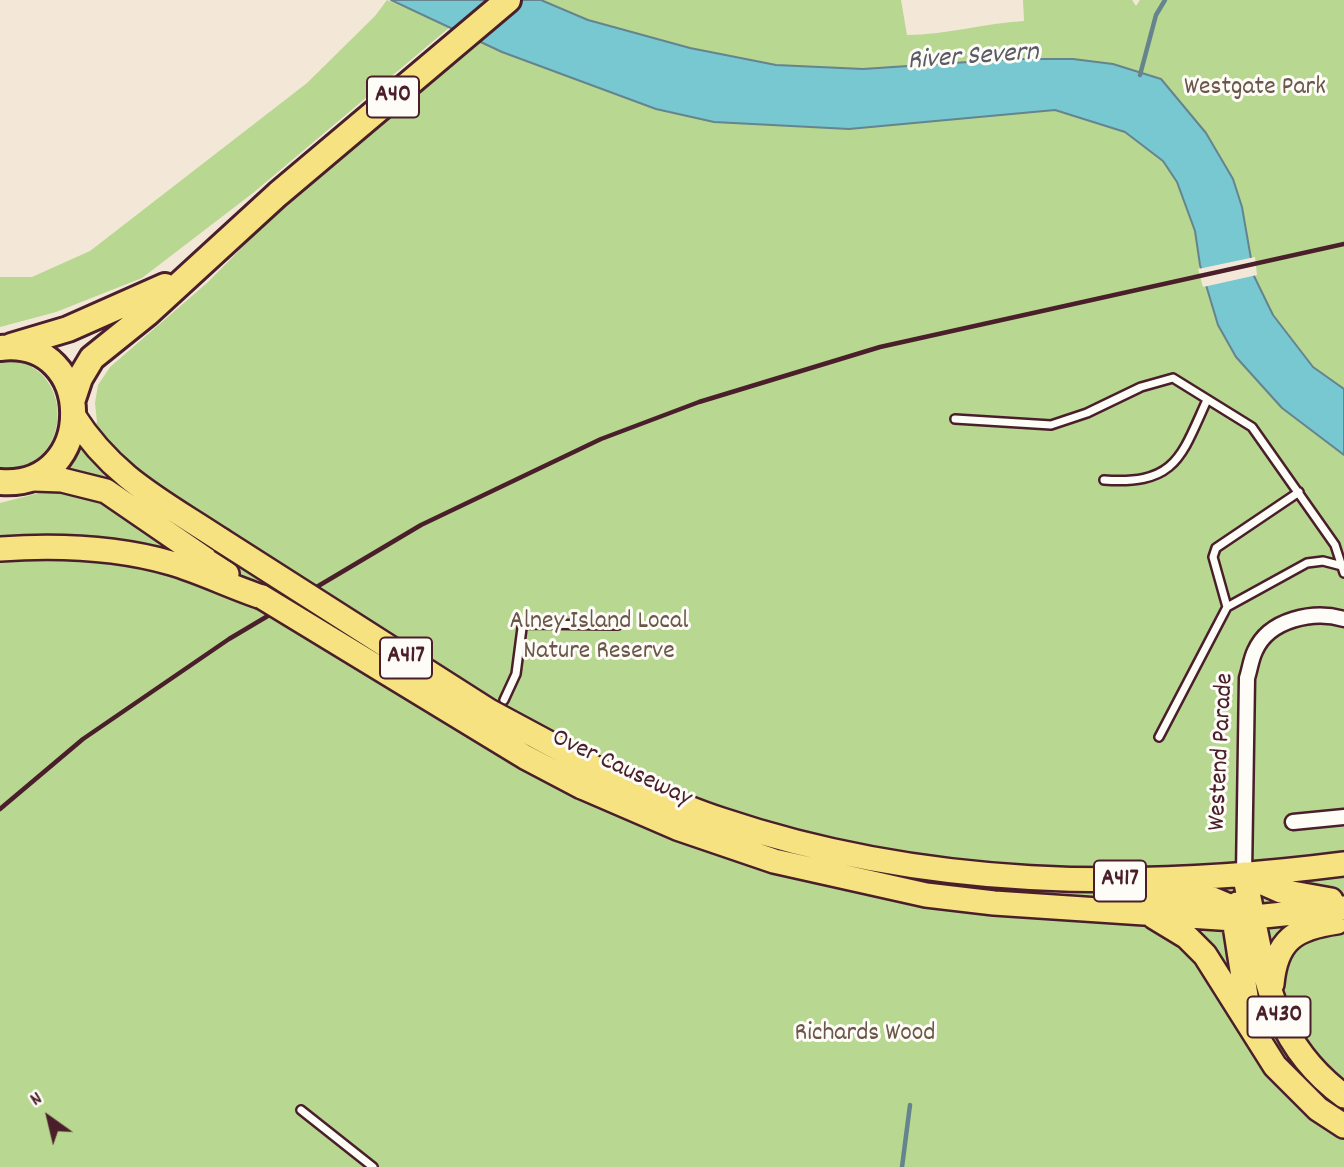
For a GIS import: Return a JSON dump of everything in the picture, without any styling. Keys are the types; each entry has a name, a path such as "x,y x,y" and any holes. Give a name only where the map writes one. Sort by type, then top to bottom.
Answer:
{"highway":[{"name":"A40","path":"0,492 30,480 58,460 71,432 80,377 92,358 148,313 278,194 508,0"},
{"name":"A40","path":"4,348 68,330 115,311 188,274"},
{"name":"A40","path":"4,348 46,357 66,379 73,407"},
{"path":"0,482 30,480"}],"main road":[{"name":"Over Causeway","path":"73,407 93,446 111,465 221,540 478,704 588,778"},
{"path":"30,480 62,480 106,491 205,568"},
{"path":"0,549 53,545 111,551 171,564 205,568"},
{"name":"Over Causeway","path":"205,568 262,597 525,757 588,778 717,831 774,861 869,884 994,903 1148,914 1241,915"},
{"name":"Over Causeway","path":"717,831 872,860 995,877 1148,881 1244,874"},
{"name":"A417","path":"1244,874 1344,864"},
{"path":"1241,915 1244,874"},
{"name":"A417","path":"1244,874 1281,891 1344,901"},
{"name":"A417","path":"1039,880 1067,887 1208,897 1241,915 1344,908"},
{"name":"A430","path":"1148,914 1187,937 1205,955 1275,1066 1318,1109 1344,1126"},
{"name":"A430","path":"1241,915 1270,999 1300,1053 1322,1080 1344,1096"},
{"name":"A430","path":"1241,915 1252,1031"},
{"path":"1270,999 1273,972 1282,945 1316,925 1344,921"}],"street":[{"name":"Westend Parade","path":"1244,874 1247,678 1256,648 1275,629 1298,617 1328,614 1344,619"},
{"path":"1293,822 1344,817"}],"lane":[{"path":"955,419 1051,425 1087,413 1141,387 1173,378 1252,427 1335,545 1343,570"},
{"path":"1104,480 1149,479 1165,471 1181,455 1207,400"},
{"path":"1227,607 1213,558 1216,548 1299,492"},
{"path":"1158,737 1227,607 1307,563 1323,561 1343,570"},
{"path":"504,700 516,674 522,628 526,624 618,625"},
{"path":"301,1110 373,1167"}],"green space":[{"path":"387,0 450,27 253,193 142,278 56,312 0,327 0,277 32,277 90,251 307,83 375,16"},
{"name":"Westgate Park","path":"541,0 901,0 907,35 1024,21 1023,0 1132,0 1136,6 1140,0 1344,0 1344,415 1282,370 1190,149 1073,59 1013,59 863,69 776,65 690,48 588,20"},
{"name":"Alney Island Local Nature Reserve","path":"476,40 656,109 714,122 849,129 1055,110 1125,132 1163,161 1177,182 1195,231 1200,265 1218,325 1236,357 1282,408 1344,455 1344,1167 0,1167 0,503 51,490 97,422 95,403 98,385 110,367 208,282 282,207"},
{"path":"0,359 26,364 44,377 54,395 58,416 54,436 43,454 25,466 0,470"}],"water":[{"path":"391,0 541,0 588,20 690,48 776,65 863,69 1013,59 1073,59 1113,64 1161,79 1206,133 1233,179 1242,207 1254,276 1273,315 1313,367 1344,389 1344,455 1282,408 1236,357 1218,325 1200,265 1195,231 1177,182 1163,161 1125,132 1055,110 849,129 714,122 656,109 502,52"}],"pier":[{"path":"1255,257 1257,275 1203,287 1198,269"}],"waterway":[{"path":"1140,75 1156,15 1165,0"},
{"path":"902,1167 910,1105"}],"railway":[{"path":"0,809 83,739 229,639 421,525 601,439 699,402 880,347 1344,244"}],"water label":[{"name":"River Severn","path":"973,59"}],"park label":[{"name":"Richards Wood","path":"865,1035"}]}
